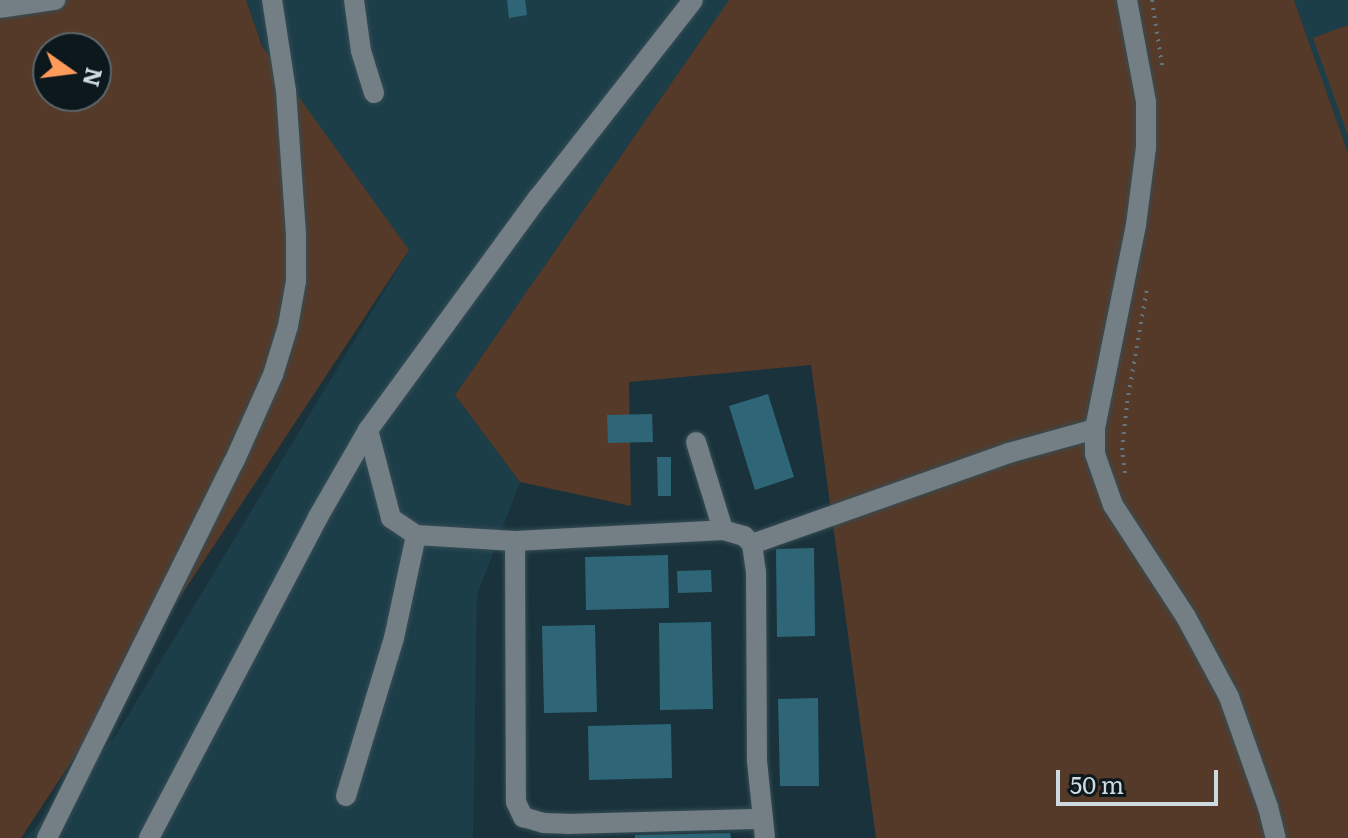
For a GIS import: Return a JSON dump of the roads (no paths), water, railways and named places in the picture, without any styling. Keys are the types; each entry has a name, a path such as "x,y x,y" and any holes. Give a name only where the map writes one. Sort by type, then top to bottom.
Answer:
{"street":[{"path":"0,8 55,0"},
{"path":"47,838 234,462 273,375 288,326 296,281 296,234 286,91 272,0"},
{"path":"354,0 361,51 374,93"},
{"path":"149,838 318,517 368,430 538,198 693,0"},
{"path":"1127,0 1146,102 1146,147 1136,225 1095,429 1095,454 1104,488 1186,617 1229,697 1254,762 1276,838"},
{"path":"752,544 1025,447 1095,429"},
{"path":"368,430 391,518 416,535 515,541 723,530 741,533 752,544 757,608 757,761 764,828 556,824 523,817 515,796 515,541"},
{"path":"696,442 723,530"},
{"path":"346,796 394,638 416,535"},
{"path":"169,838 171,796"}]}
